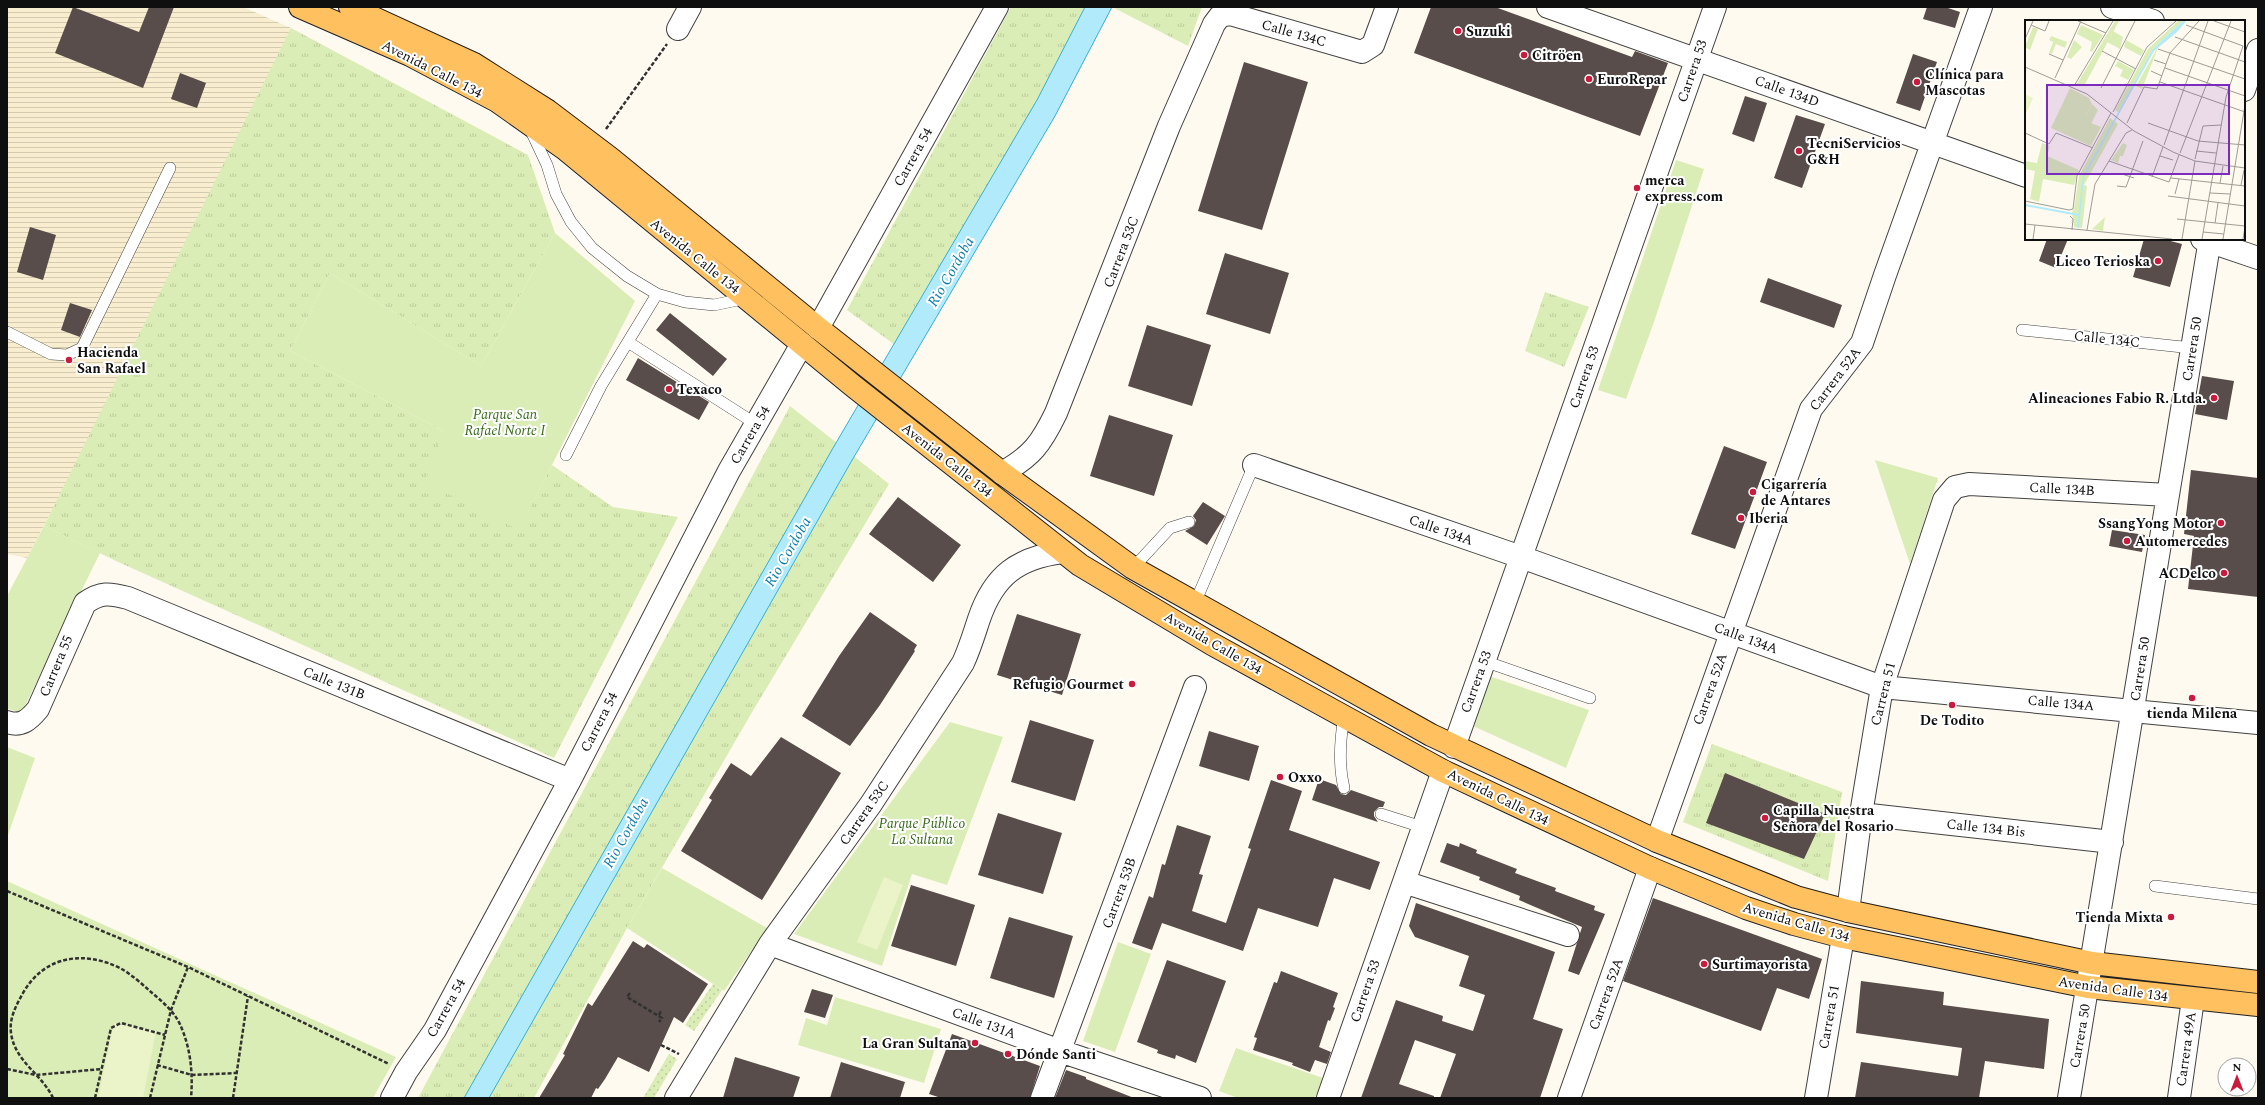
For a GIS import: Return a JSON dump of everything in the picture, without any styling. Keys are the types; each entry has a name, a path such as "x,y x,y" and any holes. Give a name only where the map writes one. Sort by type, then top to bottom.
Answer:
{"main road":[{"name":"Avenida Calle 134","path":"300,7 410,55 485,95 521,118 565,149 852,385 1062,552 1099,577 1212,644 1443,771 1650,868 1771,918 1844,937 2088,987 2258,1005"},
{"name":"Avenida Calle 134","path":"350,7 474,64 548,111 594,145 818,328 1002,473 1133,568 1454,747 1657,841 1796,897 1848,911 2092,963 2258,982"}],"street":[{"path":"678,29 690,7"},
{"name":"Carrera 54","path":"818,328 997,7"},
{"name":"Calle 134C","path":"1220,16 1230,14 1362,52 1373,45 1387,7"},
{"name":"Calle 134D","path":"1548,7 2025,176"},
{"name":"Carrera 53","path":"1454,747 1715,7"},
{"name":"Carrera 52A","path":"1657,841 1811,409 1862,343 1981,7"},
{"path":"2112,7 2150,20"},
{"name":"Carrera 53C","path":"1002,473 1017,465 1040,444 1056,413 1169,126 1214,24 1220,16"},
{"path":"2245,86 2254,54"},
{"path":"2207,240 2258,258"},
{"name":"Carrera 50","path":"2069,1098 2134,709 2192,348 2207,240"},
{"name":"Carrera 54","path":"392,1098 406,1072 435,1030 570,780 729,471 802,344"},
{"name":"Calle 134A","path":"1254,465 1521,557 1882,687 2134,709 2258,723"},
{"name":"Calle 134B","path":"1956,487 1969,484 2168,495"},
{"name":"Carrera 51","path":"1848,911 1861,814 1882,687 1944,500 1956,487"},
{"name":"Carrera 53C","path":"676,1098 770,944 871,804 963,663 971,647 988,596 1006,573 1024,560 1062,552"},
{"name":"Calle 131B","path":"97,595 112,594 128,598 570,780"},
{"name":"Carrera 55","path":"7,722 21,724 30,719 38,709 76,619 85,603 97,595"},
{"name":"Carrera 53B","path":"1042,1098 1195,687"},
{"name":"Carrera 53","path":"1328,1098 1422,827 1443,771"},
{"name":"Calle 134 Bis","path":"1861,814 2112,842"},
{"name":"Carrera 52A","path":"1569,1098 1650,868"},
{"path":"1404,882 1568,935"},
{"name":"Carrera 51","path":"1816,1098 1844,937"},
{"name":"Calle 131A","path":"770,944 1060,1051 1200,1098"},
{"name":"Carrera 49A","path":"2179,1098 2193,999"}],"lane":[{"path":"521,118 536,140 556,194 571,222 592,248 627,276 657,294 685,302 714,304 747,298"},
{"path":"7,332 51,354 67,355 82,348 170,168"},
{"path":"566,455 602,386 657,294"},
{"name":"Calle 134C","path":"2022,330 2192,348"},
{"path":"628,342 756,424"},
{"path":"1195,603 1216,539 1254,465"},
{"path":"1133,568 1170,528 1189,522"},
{"path":"1484,661 1590,698"},
{"path":"1344,716 1341,734 1340,772 1344,788"},
{"path":"1381,814 1422,827"},
{"path":"2155,886 2258,899"}],"path":[{"path":"594,145 678,29"},
{"path":"7,891 188,967 406,1072"},
{"path":"53,1098 50,1090 19,1057 11,1034 11,1021 28,984 41,971 58,962 75,957 99,960 121,968 171,1010 182,1029 192,1075 191,1098"},
{"path":"150,1098 171,1010 188,967"},
{"path":"630,993 627,997 659,1015 662,1018 659,1022"},
{"path":"233,1098 248,996"},
{"path":"7,1017 11,1021"},
{"path":"95,1098 111,1028 116,1024 121,1023 165,1034"},
{"path":"157,1065 192,1075 236,1073"},
{"path":"7,1069 36,1075 102,1069"}],"shaded area":[{"name":"Hacienda San Rafael","path":"7,7 243,7 291,28 217,194 27,558 7,554"}],"green space":[{"path":"1011,7 1085,7 1037,100 895,345 847,310"},
{"path":"1112,7 1202,7 1188,46"},
{"path":"291,28 528,155 555,233 481,366 330,273 290,351 444,431 519,529 552,465 613,507 678,517 554,758 116,561 44,526"},
{"path":"1676,160 1704,169 1654,322 1626,399 1598,390"},
{"name":"Parque San Rafael Norte I","path":"555,233 635,301 519,530 425,482 444,431 290,351 330,273 481,366"},
{"path":"1545,292 1589,307 1564,367 1525,351"},
{"path":"790,406 889,484 751,714 627,928 534,1098 418,1098"},
{"path":"1875,460 1938,478 1910,564"},
{"path":"44,526 100,553 21,714 7,708 7,596"},
{"path":"1489,676 1589,710 1566,768 1473,726"},
{"name":"Parque Público La Sultana","path":"950,722 1003,737 947,885 912,874 882,966 794,934"},
{"path":"1712,744 1842,792 1828,881 1683,822"},
{"path":"7,747 35,758 7,838"},
{"path":"662,868 767,928 724,991 627,928"},
{"path":"884,877 903,885 877,950 857,942"},
{"path":"7,881 396,1057 373,1098 7,1098"},
{"path":"1118,942 1151,954 1115,1052 1083,1041"},
{"path":"713,984 722,990 694,1031 685,1025"},
{"path":"835,997 941,1029 924,1083 798,1045 806,1018 827,1025"},
{"path":"114,1023 156,1031 143,1098 98,1098"},
{"path":"1236,1048 1323,1078 1315,1098 1238,1098 1219,1091"},
{"path":"669,1054 677,1059 654,1098 643,1098"}],"water":[{"name":"Rio Cordoba","path":"1085,7 1112,7 1055,116 851,462 489,1098 464,1098 833,448 1037,100"}],"building":[{"path":"73,7 139,32 149,7 174,7 143,88 55,53"},
{"path":"1431,7 1495,7 1632,57 1635,51 1668,63 1640,136 1414,53"},
{"path":"1927,7 1945,7 1960,12 1955,28 1923,19"},
{"name":"Clínica para Mascotas","path":"1913,54 1937,62 1920,111 1896,103"},
{"path":"1244,62 1308,82 1262,230 1198,211"},
{"path":"180,73 206,83 197,108 171,99"},
{"path":"1745,96 1767,103 1754,142 1732,134"},
{"name":"TecniServicios G&H","path":"1796,115 1825,124 1802,188 1774,178"},
{"path":"30,227 56,235 43,280 17,272"},
{"path":"2047,240 2068,240 2056,268 2039,261"},
{"name":"Liceo Terioska","path":"2144,240 2167,240 2182,244 2170,287 2133,277"},
{"path":"1225,253 1289,273 1270,334 1206,314"},
{"path":"1768,278 1842,305 1834,328 1760,302"},
{"path":"70,303 92,310 80,337 61,330"},
{"name":"Texaco","path":"670,313 727,359 713,376 656,330"},
{"path":"1147,325 1211,345 1192,406 1128,386"},
{"name":"Texaco","path":"638,358 709,402 699,420 626,380"},
{"name":"Alineaciones Fabio R. Ltda.","path":"2202,376 2234,381 2227,420 2195,414"},
{"path":"1109,415 1173,435 1154,496 1090,476"},
{"path":"1724,446 1767,462 1735,549 1691,534"},
{"path":"2191,470 2258,478 2258,597 2188,589 2194,536 2184,534"},
{"path":"898,497 961,545 933,582 869,534"},
{"path":"1203,502 1225,516 1207,545 1185,531 1194,526 1196,520 1193,516"},
{"name":"Automercedes","path":"2112,530 2145,535 2142,552 2109,546"},
{"path":"870,612 917,645 914,650 915,651 880,705 850,746 802,716 839,656"},
{"path":"1017,614 1081,634 1062,695 997,675"},
{"path":"1030,720 1094,740 1075,801 1011,782"},
{"path":"1209,731 1259,746 1249,781 1199,766"},
{"path":"781,737 841,773 762,900 681,851 712,800 709,798 731,763 751,776"},
{"name":"Capilla Nuestra Señora del Rosario","path":"1725,773 1825,814 1804,859 1706,823"},
{"path":"1319,779 1336,785 1341,794 1346,795 1351,790 1385,802 1383,807 1379,807 1374,812 1374,816 1378,822 1312,800"},
{"path":"1271,780 1302,791 1289,830 1380,862 1370,890 1334,878 1318,927 1258,908 1243,951 1162,923 1152,950 1132,943 1149,896 1153,898 1162,864 1165,865 1177,825 1211,836 1199,874 1203,875 1192,911 1226,923 1251,849 1248,848"},
{"path":"998,813 1062,833 1043,894 978,875"},
{"path":"1447,843 1459,847 1460,843 1477,850 1476,853 1517,869 1515,873 1556,888 1555,891 1595,906 1594,910 1605,914 1579,975 1568,971 1582,927 1519,900 1520,896 1479,880 1480,877 1440,862"},
{"path":"911,885 975,905 956,966 891,946"},
{"name":"Surtimayorista","path":"1653,898 1822,959 1809,999 1777,988 1761,1031 1623,981"},
{"path":"1416,903 1555,952 1533,1019 1563,1029 1540,1098 1440,1098 1456,1054 1415,1040 1399,1084 1434,1096 1434,1098 1361,1098 1396,1000 1443,1016 1442,1021 1473,1031 1485,995 1459,986 1469,956 1415,937 1409,926"},
{"path":"1009,917 1073,936 1054,998 990,978"},
{"path":"633,941 644,948 647,944 708,984 683,1023 674,1017 649,1072 618,1057 598,1089 596,1088 591,1098 539,1098 565,1055 563,1054 588,1003 592,1006"},
{"path":"1167,960 1226,981 1196,1063 1176,1055 1175,1059 1157,1053 1158,1050 1137,1042"},
{"path":"1281,971 1338,993 1333,1007 1335,1008 1330,1021 1328,1020 1319,1047 1331,1052 1327,1064 1315,1060 1310,1072 1292,1065 1293,1063 1253,1050 1257,1038 1254,1037 1274,982 1277,983"},
{"path":"1861,981 1944,992 1943,1005 2049,1019 2044,1069 1985,1061 1979,1098 1855,1098 1861,1062 1958,1076 1962,1048 1856,1033"},
{"path":"812,989 833,995 825,1018 804,1012"},
{"path":"952,1034 1040,1066 1030,1098 941,1098 929,1094"},
{"path":"735,1057 800,1077 793,1098 723,1098"},
{"path":"841,1062 905,1082 900,1098 830,1098"},
{"path":"1066,1070 1086,1077 1086,1079 1134,1098 1055,1098"}],"place":[{"name":"Suzuki","path":"1458,31"},
{"name":"Citröen","path":"1524,55"},
{"name":"EuroRepar","path":"1589,79"},
{"name":"Clínica para Mascotas","path":"1917,82"},
{"name":"TecniServicios G&H","path":"1799,151"},
{"name":"merca express.com","path":"1637,188"},
{"name":"Liceo Terioska","path":"2158,261"},
{"name":"Hacienda San Rafael","path":"69,360"},
{"name":"Texaco","path":"669,389"},
{"name":"Alineaciones Fabio R. Ltda.","path":"2214,398"},
{"name":"Cigarrería de Antares","path":"1753,492"},
{"name":"Iberia","path":"1741,518"},
{"name":"SsangYong Motor","path":"2221,523"},
{"name":"Automercedes","path":"2127,541"},
{"name":"ACDelco","path":"2224,573"},
{"name":"Refugio Gourmet","path":"1132,684"},
{"name":"tienda Milena","path":"2192,698"},
{"name":"De Todito","path":"1952,705"},
{"name":"Oxxo","path":"1280,777"},
{"name":"Capilla Nuestra Señora del Rosario","path":"1765,818"},
{"name":"Tienda Mixta","path":"2171,917"},
{"name":"Surtimayorista","path":"1704,964"},
{"name":"La Gran Sultana","path":"975,1043"},
{"name":"Dónde Santi","path":"1008,1054"}]}
